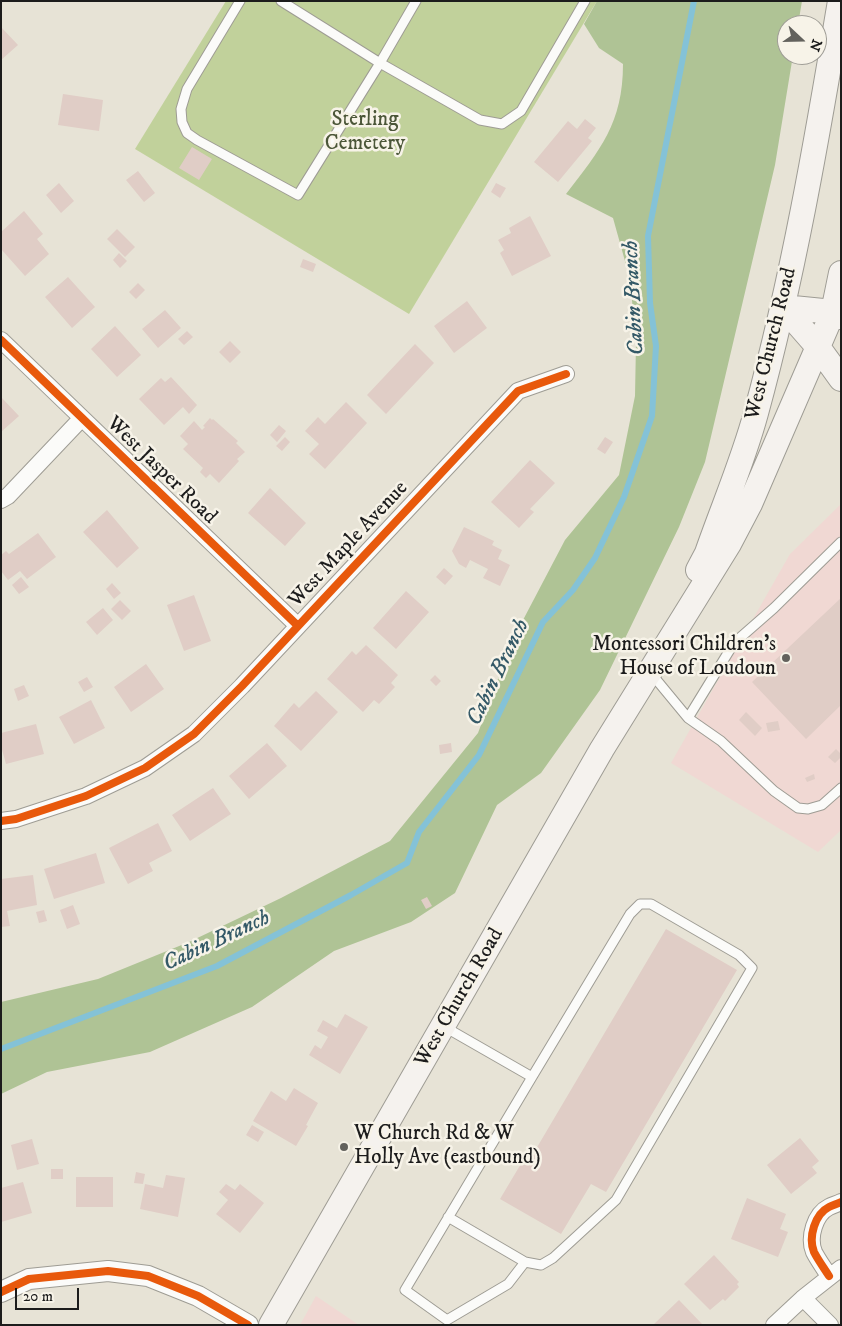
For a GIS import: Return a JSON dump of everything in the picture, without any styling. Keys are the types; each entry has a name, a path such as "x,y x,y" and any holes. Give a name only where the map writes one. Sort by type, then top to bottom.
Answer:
{"main road":[{"name":"West Church Road","path":"650,671 706,553 756,415 783,307 808,184 840,1"},
{"name":"West Church Road","path":"271,1325 602,750 729,544 750,504 818,347 837,314 841,273"},
{"path":"783,307 837,314"},
{"path":"783,307 818,347 841,379"}],"street":[{"name":"West Jasper Road","path":"1,340 81,419 298,625"},
{"name":"West Maple Avenue","path":"1,821 16,819 86,796 145,768 194,734 242,686 518,391 566,374"},
{"path":"1,500 8,496 81,419"},
{"path":"774,1325 835,1272 814,1253 812,1232 817,1219 828,1207 841,1202"},
{"path":"1,1292 29,1279 108,1271 148,1276 198,1296 248,1325"},
{"path":"803,1298 830,1325"}],"lane":[{"path":"240,1 187,89 180,109 182,122 187,133 197,140 298,195 416,1"},
{"path":"282,1 380,63 480,120 502,124 521,111 584,2"},
{"path":"688,718 734,643 774,608 841,542"},
{"path":"650,671 688,718 721,740 774,791 798,808 808,809 822,804 841,788"},
{"path":"448,1217 525,1262 541,1265 553,1258 616,1200 752,968 738,955 651,904 640,904 630,914 448,1217 405,1290 447,1320 508,1284 525,1262"},
{"path":"443,1026 532,1077"}],"shaded area":[{"name":"Montessori Children's House of Loudoun","path":"841,504 841,830 818,852 671,763 790,554"},
{"path":"316,1296 359,1325 300,1325"}],"green space":[{"name":"Sterling Cemetery","path":"226,1 597,1 409,314 135,149"},
{"path":"597,1 802,1 800,15 777,15 777,65 791,65 775,165 705,462 679,527 600,690 541,773 497,805 455,893 411,922 334,951 252,1007 150,1052 47,1072 1,1094 1,1002 98,979 189,942 281,898 390,841 478,733 512,641 565,540 619,475 635,396 636,343 630,279 613,218 566,194 607,135 619,103 623,64 599,48 584,24"}],"building":[{"path":"1,27 18,45 1,60"},
{"path":"63,94 103,100 99,131 58,125"},
{"path":"585,119 596,128 588,138 592,141 558,182 534,162 568,121 577,129"},
{"path":"192,147 212,159 199,180 179,168"},
{"path":"138,171 155,193 144,202 126,180"},
{"path":"59,183 74,201 61,213 46,195"},
{"path":"496,183 506,188 500,198 491,192"},
{"path":"24,211 43,234 37,239 49,254 25,276 1,249 1,232"},
{"path":"530,216 551,256 512,276 500,253 504,250 498,240 511,233 509,228"},
{"path":"117,229 135,247 125,257 107,239"},
{"path":"119,253 127,261 120,268 113,260"},
{"path":"303,259 316,264 313,272 300,267"},
{"path":"68,277 95,307 72,328 45,297"},
{"path":"138,283 145,290 136,299 129,292"},
{"path":"467,301 487,328 454,353 434,326"},
{"path":"165,310 181,328 158,348 142,329"},
{"path":"115,326 141,355 117,377 91,349"},
{"path":"187,331 193,337 184,345 178,339"},
{"path":"230,341 241,352 230,363 219,352"},
{"path":"415,344 434,363 386,414 367,395"},
{"path":"171,377 197,405 189,414 183,407 164,425 139,399 161,378 165,382"},
{"path":"1,397 19,416 1,432"},
{"path":"346,402 367,423 325,469 309,454 319,444 305,431 318,417 325,424"},
{"path":"210,418 238,441 236,443 245,452 237,459 239,461 219,483 210,474 206,478 200,472 203,468 183,449 188,444 180,436 194,421 202,430"},
{"path":"279,425 286,431 277,442 270,435"},
{"path":"285,437 290,442 282,451 276,446"},
{"path":"605,437 613,442 605,454 597,449"},
{"path":"530,460 555,483 530,509 534,512 519,528 491,502"},
{"path":"270,488 306,523 285,546 248,513"},
{"path":"107,510 139,548 117,568 83,532"},
{"path":"464,527 494,541 492,545 502,550 498,559 510,565 500,586 483,578 488,569 470,560 466,568 459,564 452,551"},
{"path":"38,533 56,557 27,579 20,571 8,580 1,571 1,555 6,551 9,554"},
{"path":"444,568 453,576 445,585 436,577"},
{"path":"21,577 29,587 19,594 12,585"},
{"path":"112,583 121,593 114,599 106,589"},
{"path":"406,591 429,612 396,649 373,628"},
{"path":"194,595 211,641 184,651 167,605"},
{"path":"841,598 841,705 806,739 752,682"},
{"path":"120,600 131,611 122,620 111,609"},
{"path":"103,608 113,620 97,635 86,622"},
{"path":"366,645 398,675 391,683 395,687 379,704 374,700 363,712 327,679 352,651 356,655"},
{"path":"146,664 164,689 131,712 114,687"},
{"path":"435,675 441,681 436,686 430,680"},
{"path":"87,677 93,687 84,692 78,682"},
{"path":"24,685 29,696 18,701 14,689"},
{"path":"316,691 338,712 301,751 274,726 294,703 299,708"},
{"path":"91,700 105,728 74,744 59,717"},
{"path":"746,712 762,728 755,736 739,720"},
{"path":"778,721 780,730 768,732 766,723"},
{"path":"36,724 44,754 6,764 1,746 1,733"},
{"path":"267,743 287,766 249,799 229,776"},
{"path":"451,743 452,752 440,754 439,745"},
{"path":"836,749 841,754 841,757 835,763 828,757"},
{"path":"814,774 815,779 807,782 805,778"},
{"path":"213,788 231,814 190,841 172,815"},
{"path":"158,823 172,851 149,863 153,871 128,884 109,848"},
{"path":"96,853 105,883 54,899 44,869"},
{"path":"33,875 37,905 7,911 10,926 1,927 1,879"},
{"path":"427,897 432,906 426,909 421,900"},
{"path":"73,905 80,924 67,929 60,910"},
{"path":"44,910 47,921 39,923 36,912"},
{"path":"666,929 737,970 606,1192 591,1184 561,1234 500,1199 531,1147 536,1149"},
{"path":"345,1014 368,1027 340,1074 309,1055 315,1045 321,1049 328,1037 317,1031 323,1020 337,1028"},
{"path":"294,1088 318,1103 306,1125 308,1126 296,1146 253,1121 271,1091 286,1101"},
{"path":"252,1125 264,1132 258,1142 246,1135"},
{"path":"800,1138 819,1161 812,1167 817,1173 791,1194 767,1165"},
{"path":"32,1139 39,1164 17,1170 11,1145"},
{"path":"51,1169 63,1169 63,1179 51,1179"},
{"path":"136,1172 145,1174 143,1184 134,1183"},
{"path":"166,1175 185,1178 178,1217 140,1209 145,1184 163,1188"},
{"path":"76,1177 113,1177 113,1207 76,1207"},
{"path":"23,1182 32,1213 1,1222 1,1188"},
{"path":"226,1184 235,1190 240,1184 264,1203 240,1233 216,1214 228,1200 219,1192"},
{"path":"747,1198 786,1214 780,1229 788,1232 778,1257 731,1239"},
{"path":"714,1255 739,1282 737,1284 739,1287 725,1301 723,1299 710,1310 684,1284"},
{"path":"679,1300 703,1325 653,1325"}],"waterway":[{"name":"Cabin Branch","path":"1,1049 217,966 407,863 419,832 479,755 543,622 573,590 595,558 624,497 652,416 656,346 650,303 648,236 694,1"}],"cycle path":[{"path":"1,340 297,625"},
{"path":"1,821 16,819 86,796 145,768 194,734 242,686 518,391 566,374"},
{"path":"829,1276 814,1252 812,1233 817,1220 824,1210 841,1202"},
{"path":"1,1292 29,1279 108,1271 148,1276 198,1296 248,1325"}],"place":[{"name":"Montessori Children's House of Loudoun","path":"786,658"},
{"name":"W Church Rd & W Holly Ave (eastbound)","path":"344,1147"}]}
